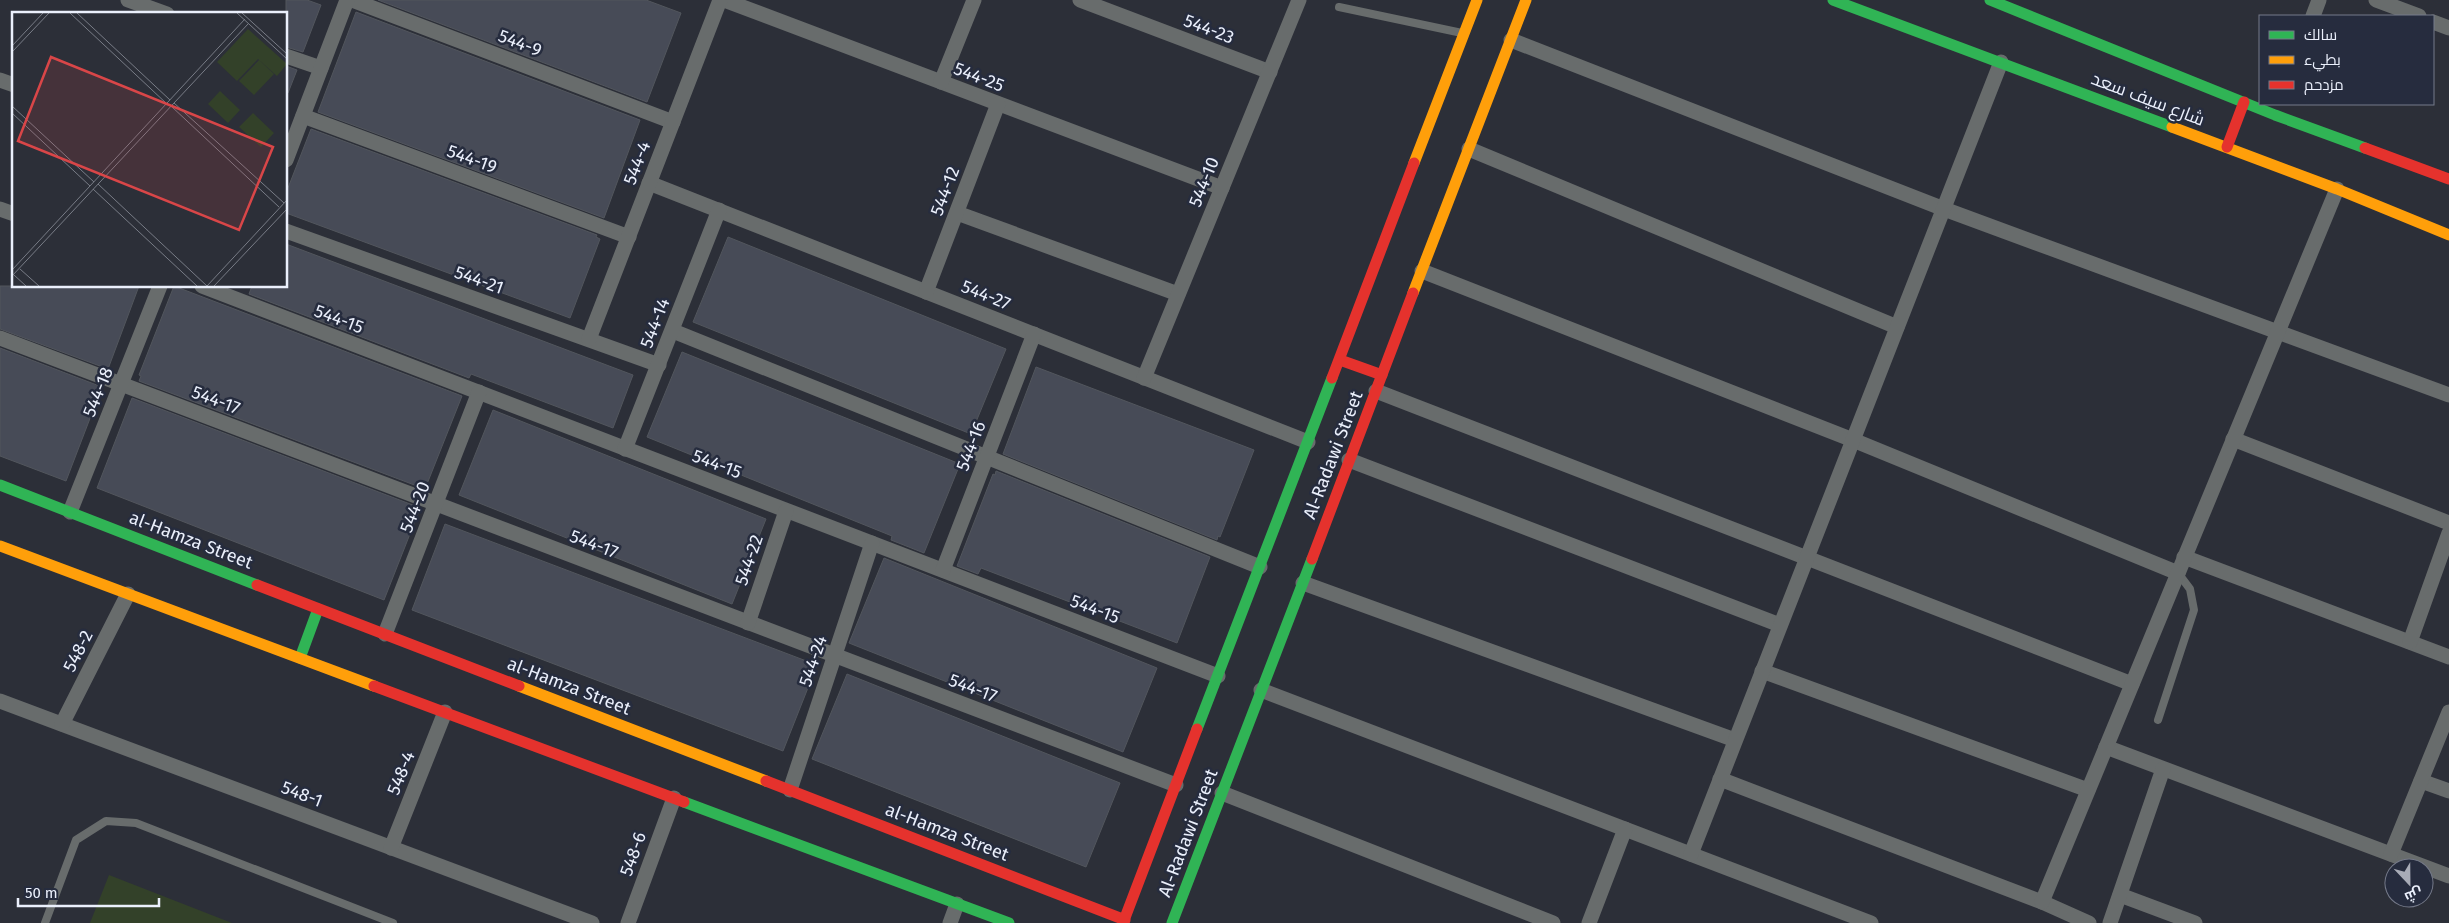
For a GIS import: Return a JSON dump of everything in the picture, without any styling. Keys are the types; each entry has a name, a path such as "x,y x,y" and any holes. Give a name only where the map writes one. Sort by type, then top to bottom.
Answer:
{"street":[{"path":"128,0 161,12"},
{"path":"288,155 347,0"},
{"name":"544-9","path":"352,0 673,122"},
{"name":"544-4","path":"589,339 722,0"},
{"name":"544-25","path":"722,0 1222,188"},
{"path":"941,82 974,0"},
{"name":"544-23","path":"1080,0 1270,72"},
{"name":"544-10","path":"1144,378 1299,0"},
{"name":"Al-Radawi Street","path":"1124,922 1477,0"},
{"name":"Al-Radawi Street","path":"1172,923 1526,0"},
{"name":"شارع سيف سعد","path":"1834,0 2337,189 2449,235"},
{"name":"شارع سيف سعد","path":"1990,0 2244,102 2277,109 2449,179"},
{"path":"2312,15 2319,0"},
{"path":"2376,0 2415,15"},
{"path":"2434,22 2449,28"},
{"path":"1511,40 1944,209 2449,395"},
{"path":"288,57 321,68"},
{"path":"1690,854 2001,62"},
{"path":"0,80 12,84"},
{"path":"2227,147 2244,102"},
{"name":"544-12","path":"926,292 998,104"},
{"name":"544-19","path":"303,116 629,236"},
{"path":"1469,149 1897,327"},
{"name":"544-27","path":"650,183 1308,442"},
{"path":"2042,902 2337,189"},
{"path":"0,209 12,213"},
{"name":"544-14","path":"625,449 719,210"},
{"path":"956,213 1178,294"},
{"name":"544-21","path":"288,232 659,365"},
{"path":"1422,271 1853,440 2178,573"},
{"name":"544-18","path":"70,512 159,288"},
{"name":"544-15","path":"213,288 236,292 479,392 1218,676"},
{"path":"673,331 1260,567"},
{"name":"544-16","path":"943,570 1034,334"},
{"name":"544-17","path":"0,338 1176,785"},
{"path":"1340,360 1382,374"},
{"path":"1376,391 2132,684"},
{"name":"544-20","path":"385,634 479,392"},
{"path":"2234,439 2449,523"},
{"path":"1349,460 1780,625"},
{"name":"al-Hamza Street","path":"0,485 790,790 1124,922"},
{"name":"544-22","path":"748,623 786,511"},
{"path":"2410,642 2449,533"},
{"name":"544-24","path":"790,790 872,543"},
{"path":"0,546 1009,923"},
{"path":"2184,557 2449,657"},
{"path":"1303,583 1735,740"},
{"name":"548-2","path":"62,724 128,594"},
{"path":"300,658 318,609"},
{"path":"1762,671 2088,790"},
{"path":"1261,690 1871,923"},
{"name":"548-1","path":"0,701 592,923"},
{"name":"548-4","path":"391,848 445,712"},
{"path":"2391,854 2449,712"},
{"path":"2106,747 2449,876"},
{"path":"2110,923 2163,769"},
{"path":"1720,779 2042,902 2089,923"},
{"path":"2421,781 2449,791"},
{"path":"1222,793 1553,923"},
{"name":"548-6","path":"628,923 674,798"},
{"path":"1589,923 1625,829"},
{"path":"2120,895 2194,923"},
{"path":"950,923 957,904"}],"lane":[{"path":"1339,7 1464,34"},
{"path":"2158,720 2194,610 2190,589 2178,573"},
{"path":"46,923 76,840 106,821 136,823 393,923"}],"green space":[{"path":"109,875 232,923 90,923"}],"building":[{"path":"286,0 307,0 321,5 303,52 288,48 288,12 286,12"},
{"path":"378,0 646,0 681,13 647,102"},
{"path":"356,12 640,120 604,218 318,112"},
{"path":"288,67 297,70 288,93"},
{"path":"311,129 597,235 596,237 600,239 570,318 288,214 288,188"},
{"path":"728,237 1006,349 971,434 693,322"},
{"path":"288,245 633,375 613,428 471,374 469,378 249,294 251,288 288,288"},
{"path":"0,286 12,286 12,288 138,288 108,369 0,329"},
{"path":"173,288 179,288 462,396 425,489 139,381 141,376 139,375"},
{"path":"0,348 102,387 66,481 0,456"},
{"path":"682,352 960,464 924,553 891,540 892,536 647,437"},
{"path":"1036,367 1254,450 1220,537 1218,536 1217,540 1003,454"},
{"path":"132,398 418,507 417,510 419,511 384,600 97,488"},
{"path":"493,410 766,519 732,604 459,495"},
{"path":"996,471 1210,557 1177,643 981,568 978,574 957,566 993,474 995,475"},
{"path":"445,524 817,665 783,751 412,610"},
{"path":"884,558 1157,668 1123,752 849,643"},
{"path":"847,674 1120,783 1086,867 812,759"}],"traffic: fast":[{"path":"1833,0 2172,127"},
{"path":"1990,0 2275,115 2365,148"},
{"path":"1197,729 1332,378"},
{"path":"0,485 257,585"},
{"path":"1172,923 1312,559"},
{"path":"300,658 318,609"},
{"path":"684,802 1009,923"}],"traffic: slow":[{"path":"1414,163 1477,0"},
{"path":"1413,293 1526,0"},
{"path":"2172,127 2337,189 2449,235"},
{"path":"0,546 374,686"},
{"path":"519,686 766,781"}],"traffic: jam":[{"path":"2227,147 2244,102"},
{"path":"2365,148 2449,179"},
{"path":"1332,378 1414,163"},
{"path":"1312,559 1413,293"},
{"path":"1340,360 1382,375"},
{"path":"257,585 519,686"},
{"path":"374,686 684,802"},
{"path":"1123,923 1197,729"},
{"path":"766,781 1125,920"}]}
